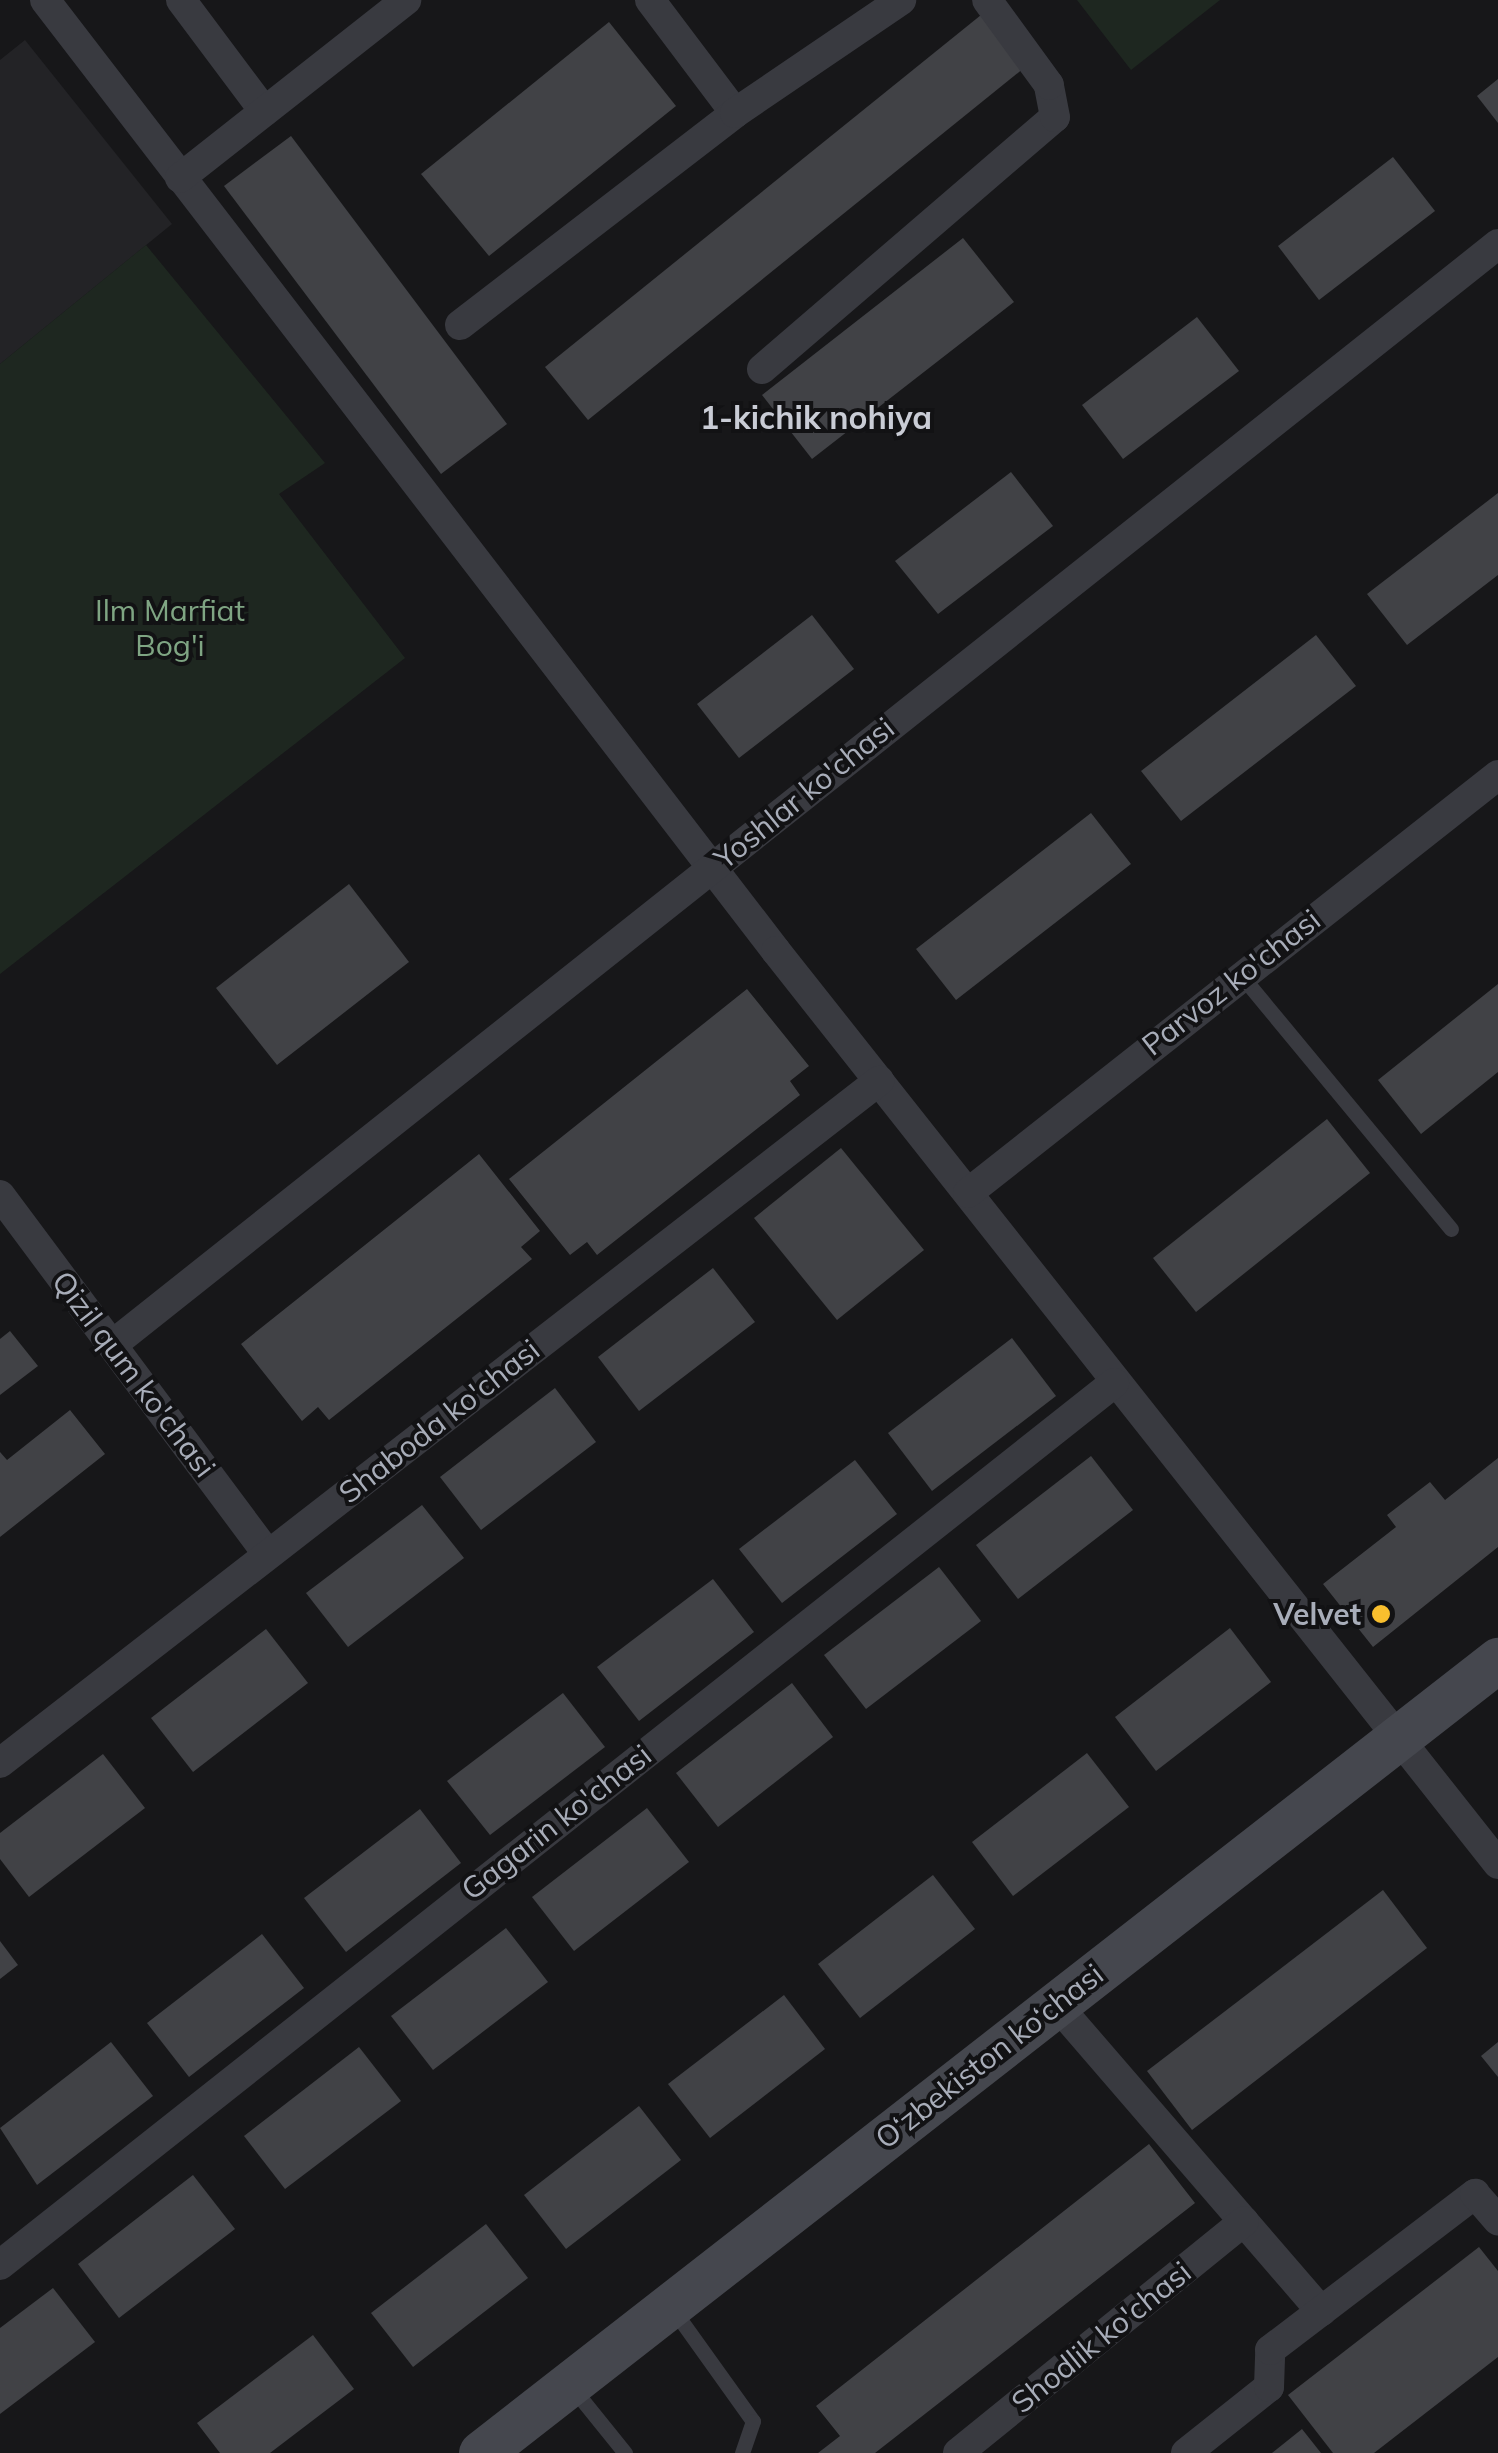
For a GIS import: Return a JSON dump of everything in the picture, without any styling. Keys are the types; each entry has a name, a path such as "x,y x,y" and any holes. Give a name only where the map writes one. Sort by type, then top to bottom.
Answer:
{"street":[{"path":"45,0 712,868 1498,1864"},
{"path":"181,0 264,111"},
{"path":"180,178 406,0"},
{"path":"650,0 735,113"},
{"path":"460,325 735,113 900,0"},
{"path":"762,369 1056,117 1049,85 987,0"},
{"name":"Yoshlar ko'chasi","path":"112,1345 1498,244"},
{"name":"Parvoz ko'chasi","path":"968,1193 1240,974 1498,775"},
{"name":"Shaboda ko'chasi","path":"0,1763 880,1081"},
{"name":"Qizil qum ko'chasi","path":"0,1194 268,1554"},
{"name":"Gagarin ko'chasi","path":"0,2265 1114,1382"},
{"name":"O‘zbekiston ko‘chasi","path":"481,2453 1498,1660"},
{"path":"1056,2004 1321,2311"},
{"path":"1186,2453 1269,2387 1270,2350 1475,2194 1498,2220"},
{"name":"Shodlik ko'chasi","path":"958,2453 1244,2222"}],"lane":[{"path":"1240,974 1451,1228"},
{"path":"670,2305 753,2421 742,2453"},
{"path":"569,2384 625,2453"}],"shaded area":[{"path":"25,40 172,224 0,364 0,60"}],"green space":[{"path":"1077,0 1220,0 1131,70"},
{"name":"Ilm Marfiat Bog'i","path":"146,245 325,463 279,494 405,658 0,974 0,364"}],"building":[{"path":"981,15 1024,68 588,420 545,367"},
{"path":"609,22 676,106 489,256 421,174"},
{"path":"1498,79 1498,123 1477,96"},
{"path":"291,136 507,424 441,474 224,186"},
{"path":"1393,157 1435,211 1319,300 1278,246"},
{"path":"963,238 1014,302 812,459 762,395"},
{"path":"1197,317 1239,371 1123,459 1082,405"},
{"path":"1011,472 1053,526 938,614 895,561"},
{"path":"1498,493 1498,575 1407,645 1367,594"},
{"path":"812,615 854,669 739,758 697,704"},
{"path":"1316,635 1356,686 1181,821 1141,771"},
{"path":"1091,813 1131,864 956,1000 916,949"},
{"path":"349,884 409,962 277,1065 216,988"},
{"path":"1498,984 1498,1072 1421,1134 1378,1080"},
{"path":"747,989 809,1066 790,1081 800,1095 597,1255 587,1242 570,1255 509,1179"},
{"path":"1327,1119 1370,1173 1196,1312 1153,1258"},
{"path":"841,1148 924,1250 837,1320 754,1218"},
{"path":"479,1154 540,1231 521,1247 532,1259 329,1420 318,1407 302,1421 241,1344"},
{"path":"713,1268 755,1322 639,1411 598,1357"},
{"path":"10,1331 38,1366 0,1395 0,1339"},
{"path":"1012,1338 1056,1396 932,1491 888,1433"},
{"path":"555,1388 596,1442 481,1530 440,1477"},
{"path":"70,1410 105,1454 0,1537 0,1452 7,1460"},
{"path":"1091,1456 1133,1510 1018,1599 976,1545"},
{"path":"1498,1458 1498,1547 1373,1647 1323,1584 1396,1527 1387,1515 1430,1482 1445,1500"},
{"path":"855,1460 897,1514 782,1603 739,1549"},
{"path":"422,1505 464,1558 348,1647 306,1593"},
{"path":"939,1567 981,1621 866,1709 824,1655"},
{"path":"713,1579 754,1632 639,1721 597,1667"},
{"path":"1230,1628 1271,1682 1156,1771 1115,1717"},
{"path":"266,1629 308,1683 193,1772 151,1718"},
{"path":"792,1683 833,1737 718,1827 676,1773"},
{"path":"563,1693 605,1747 490,1835 447,1781"},
{"path":"1087,1753 1129,1807 1013,1896 972,1842"},
{"path":"103,1754 145,1808 29,1897 0,1859 0,1833"},
{"path":"647,1808 689,1862 574,1951 532,1897"},
{"path":"420,1809 461,1863 346,1952 304,1898"},
{"path":"933,1875 975,1929 860,2018 818,1964"},
{"path":"1383,1890 1427,1948 1192,2130 1147,2071"},
{"path":"506,1928 548,1982 433,2070 391,2016"},
{"path":"262,1934 304,1988 189,2077 147,2023"},
{"path":"0,1941 18,1965 0,1979"},
{"path":"784,1995 825,2049 710,2138 668,2084"},
{"path":"111,2042 153,2096 37,2185 0,2128"},
{"path":"1498,2042 1498,2077 1481,2056"},
{"path":"359,2047 401,2101 285,2189 244,2136"},
{"path":"639,2106 681,2160 566,2249 524,2195"},
{"path":"1149,2144 1195,2203 875,2453 818,2453 840,2436 816,2406"},
{"path":"193,2175 235,2229 119,2318 78,2264"},
{"path":"486,2224 528,2278 413,2367 371,2313"},
{"path":"1479,2247 1498,2271 1498,2357 1374,2453 1333,2453 1288,2395"},
{"path":"53,2288 95,2342 0,2414 0,2328"},
{"path":"313,2335 354,2389 270,2453 220,2453 197,2423"},
{"path":"1302,2429 1321,2453 1272,2453"}],"place":[{"name":"Velvet","path":"1381,1614"}],"district":[{"name":"1-kichik nohiya","path":"816,417"}]}
